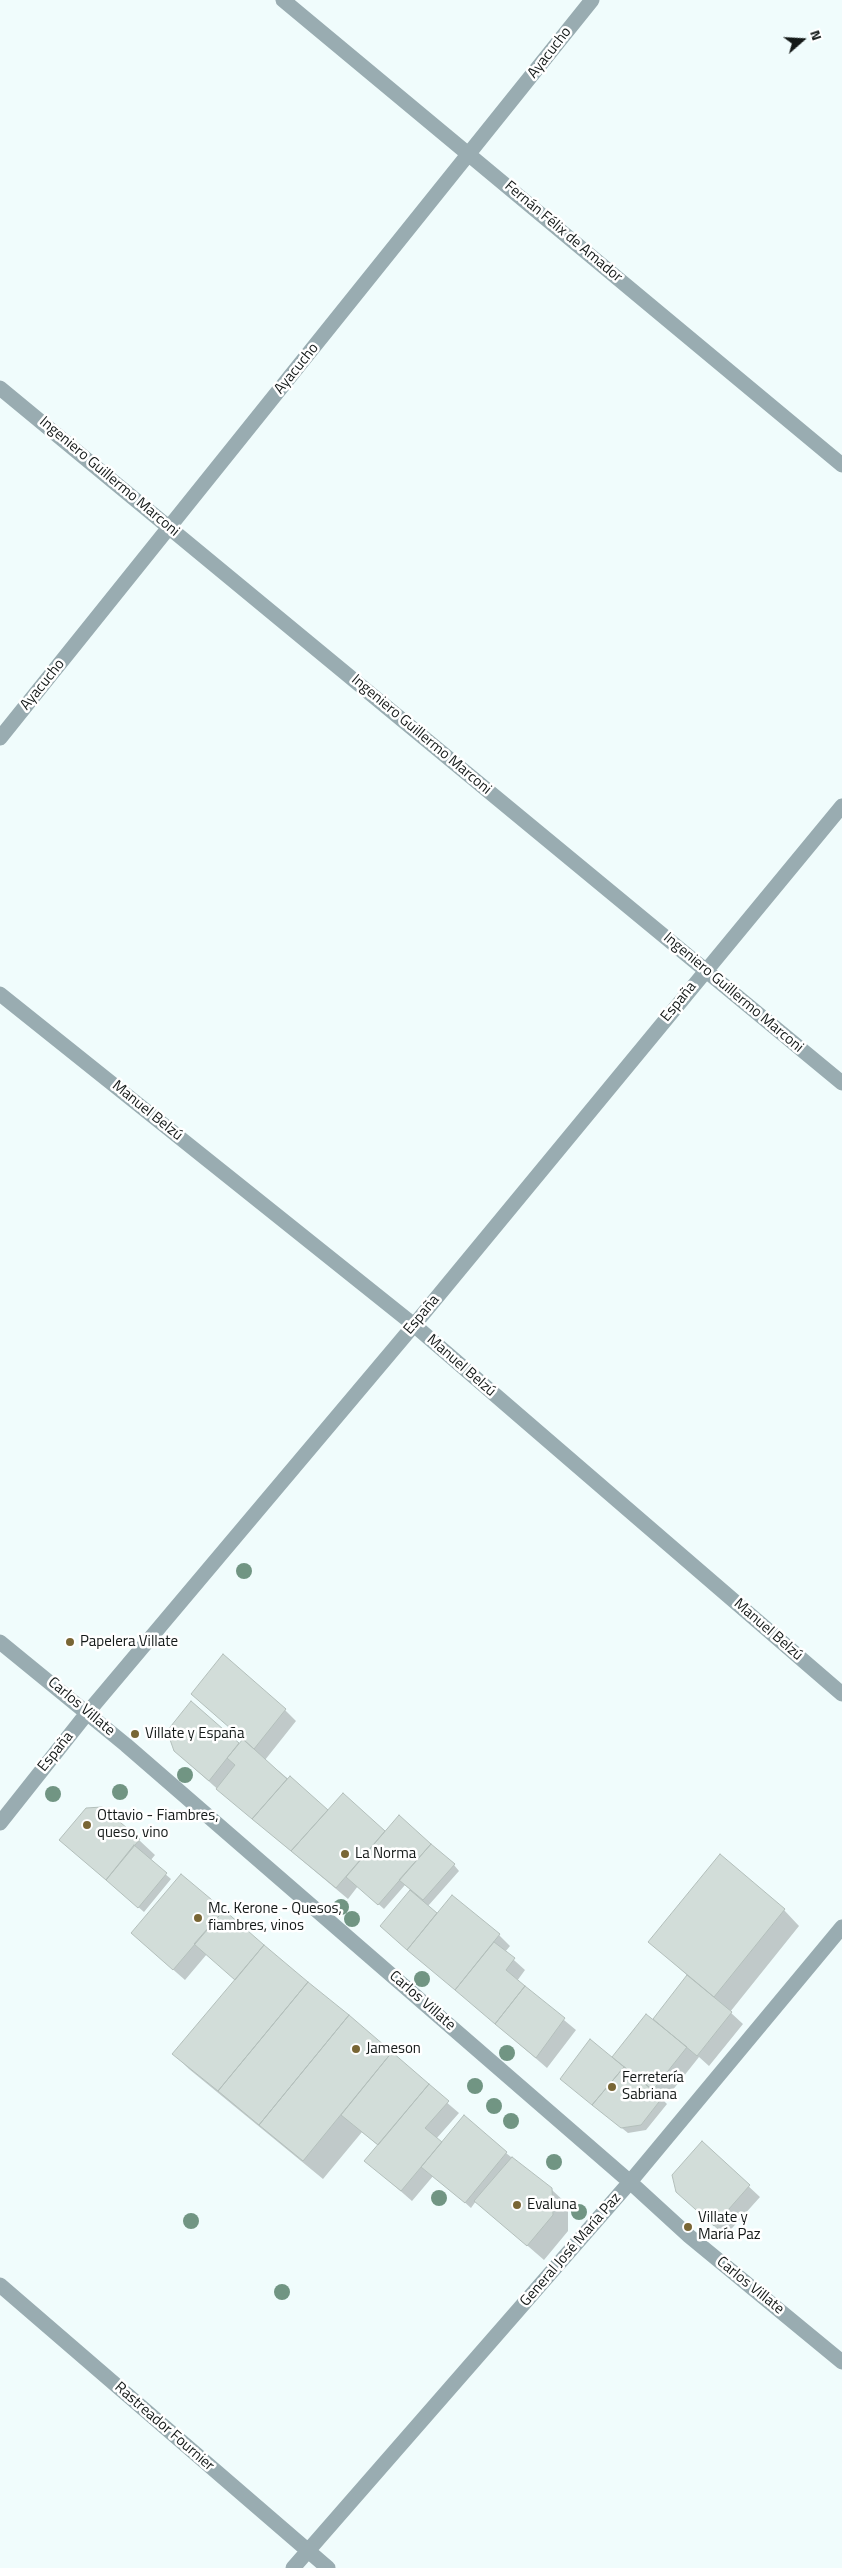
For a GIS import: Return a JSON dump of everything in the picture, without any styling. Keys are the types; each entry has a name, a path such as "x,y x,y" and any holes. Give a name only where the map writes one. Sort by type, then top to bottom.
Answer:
{"street":[{"name":"Fernán Félix de Amador","path":"283,0 842,465"},
{"name":"Ayacucho","path":"0,738 470,155 592,0"},
{"name":"Ingeniero Guillermo Marconi","path":"0,388 842,1083"},
{"name":"España","path":"0,1823 88,1712 414,1325 842,806"},
{"name":"Manuel Belzú","path":"0,994 414,1325 842,1694"},
{"name":"Carlos Villate","path":"0,1642 88,1712 630,2182 689,2236 842,2362"},
{"name":"General José María Paz","path":"293,2568 630,2182 842,1927"},
{"name":"Rastreador Fournier","path":"0,2285 328,2568"}],"building":[{"path":"223,1654 286,1709 254,1749 191,1694"},
{"path":"191,1701 239,1743 209,1781 174,1751 167,1731"},
{"path":"243,1739 287,1779 252,1819 216,1789 235,1765 227,1758"},
{"path":"290,1776 328,1810 291,1851 252,1819"},
{"path":"343,1793 385,1831 336,1888 291,1851"},
{"path":"102,1807 140,1839 106,1880 59,1840 86,1808"},
{"path":"399,1815 431,1844 378,1905 346,1877"},
{"path":"431,1844 455,1864 423,1900 399,1880"},
{"path":"134,1845 167,1873 138,1908 106,1880"},
{"path":"720,1854 785,1909 714,1997 648,1942"},
{"path":"181,1874 224,1910 173,1970 131,1933"},
{"path":"410,1890 437,1913 407,1950 380,1926"},
{"path":"452,1895 500,1934 455,1990 407,1950"},
{"path":"224,1910 264,1945 235,1980 194,1944"},
{"path":"494,1942 515,1958 506,1970 525,1986 495,2024 455,1990"},
{"path":"264,1945 308,1982 218,2091 172,2054"},
{"path":"687,1975 732,2012 697,2056 653,2019"},
{"path":"308,1982 349,2015 259,2125 218,2091"},
{"path":"525,1986 565,2018 536,2058 495,2024"},
{"path":"646,2014 687,2047 653,2090 612,2057"},
{"path":"349,2015 392,2052 303,2161 259,2125"},
{"path":"590,2039 624,2067 592,2105 560,2079"},
{"path":"392,2052 429,2084 378,2145 341,2115"},
{"path":"624,2067 662,2098 641,2125 621,2128 592,2105"},
{"path":"429,2084 449,2101 425,2128 442,2142 401,2191 364,2161"},
{"path":"464,2115 507,2152 465,2203 421,2167"},
{"path":"702,2141 750,2185 714,2226 676,2192 672,2175"},
{"path":"512,2157 552,2188 553,2215 527,2246 474,2201"}],"place":[{"name":"Papelera Villate","path":"70,1642"},
{"name":"Villate y España","path":"135,1734"},
{"name":"Ottavio - Fiambres, queso, vino","path":"87,1825"},
{"name":"La Norma","path":"345,1854"},
{"name":"Mc. Kerone - Quesos, fiambres, vinos","path":"198,1918"},
{"name":"Jameson","path":"356,2049"},
{"name":"Ferretería Sabriana","path":"612,2087"},
{"name":"Evaluna","path":"517,2205"},
{"name":"Villate y María Paz","path":"688,2227"}]}
